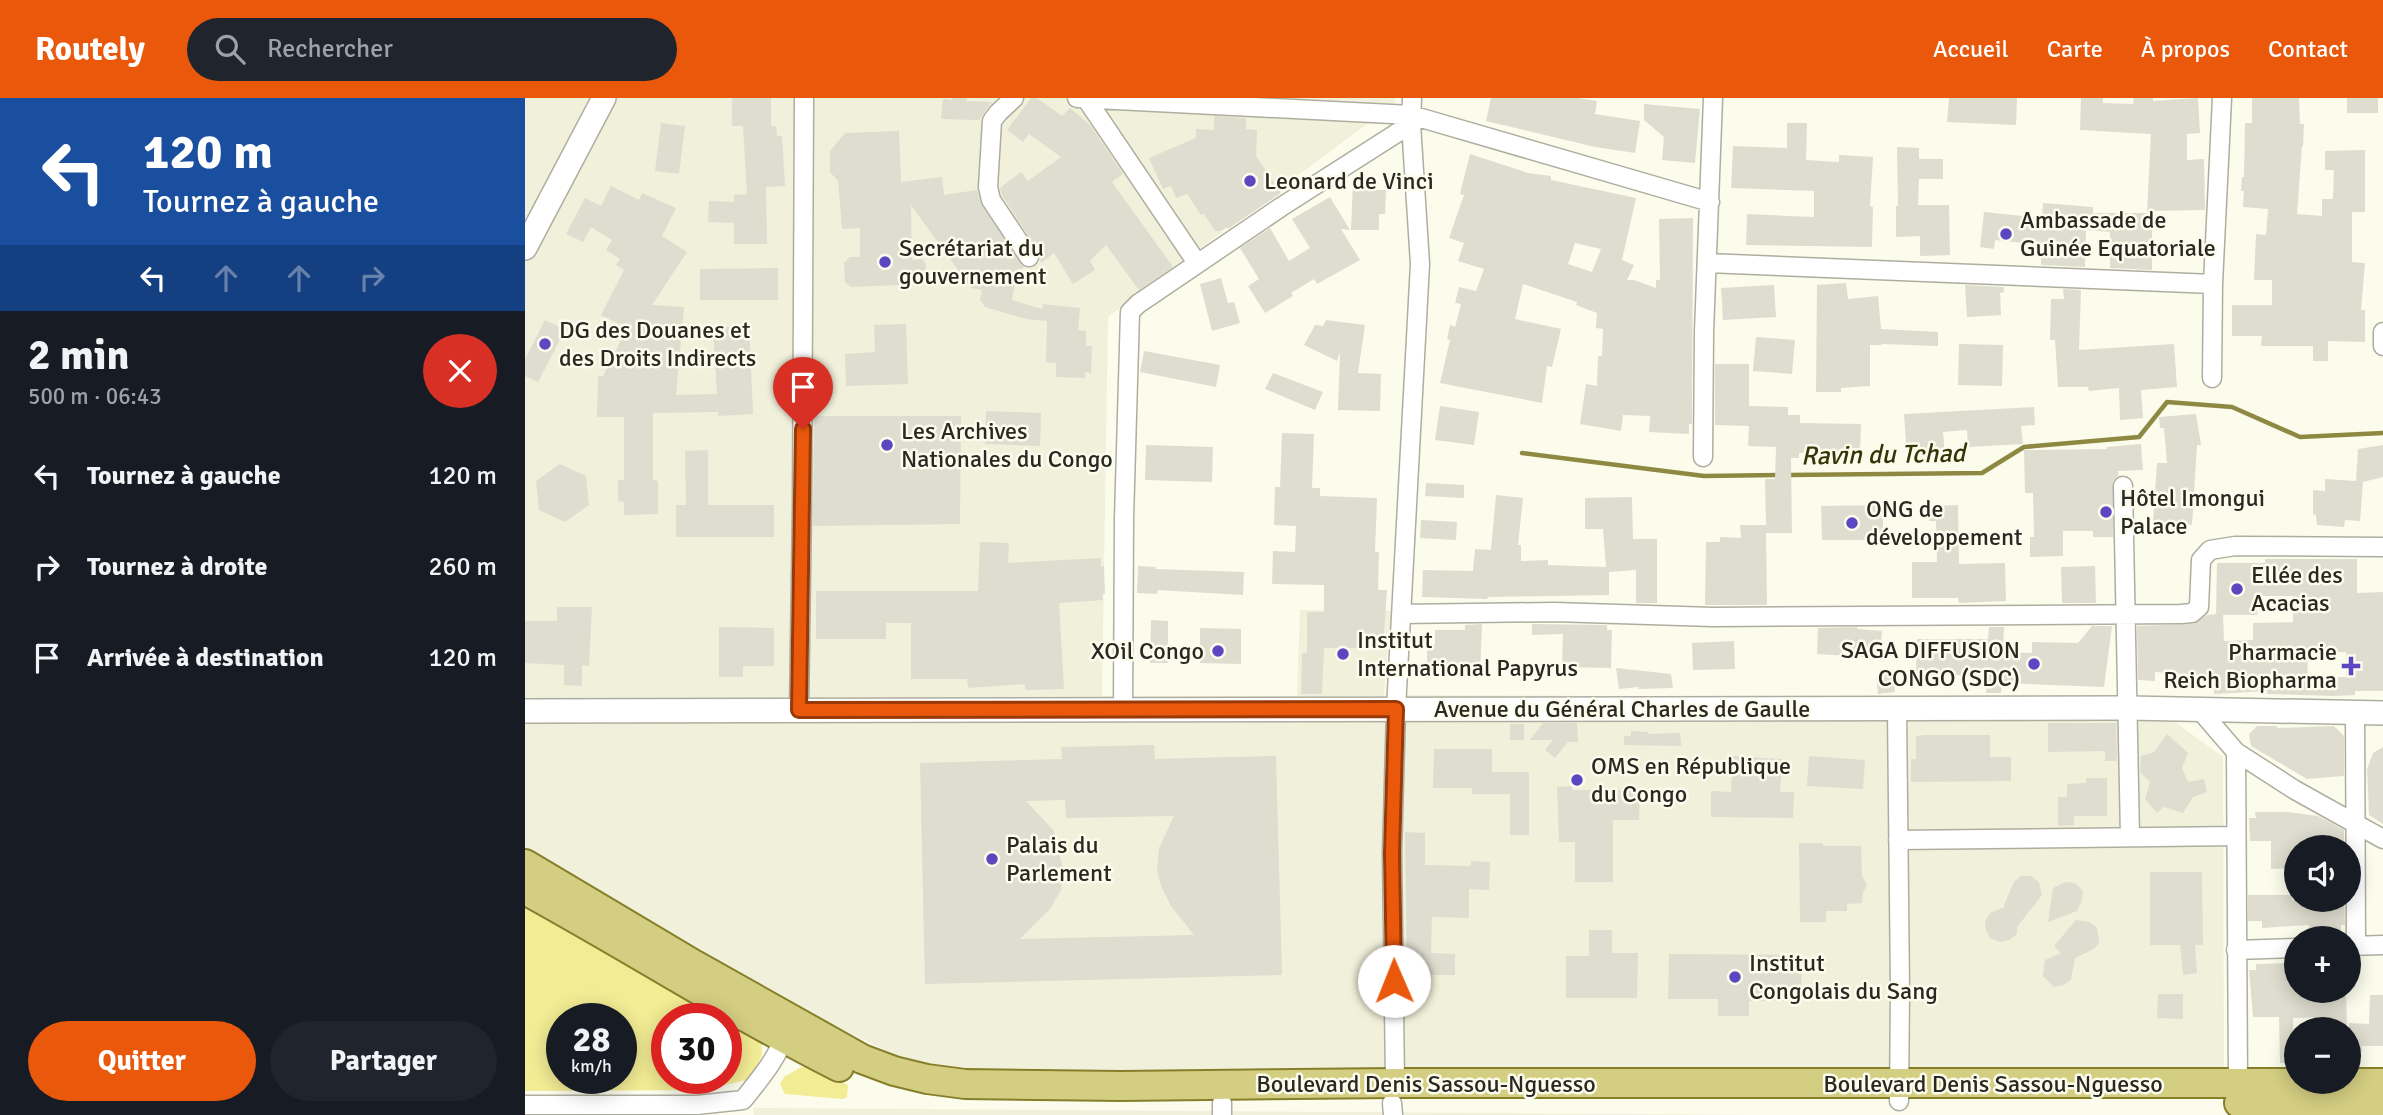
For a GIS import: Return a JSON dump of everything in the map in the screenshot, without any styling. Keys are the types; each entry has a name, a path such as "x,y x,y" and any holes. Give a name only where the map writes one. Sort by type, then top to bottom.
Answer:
{"main road":[{"name":"Boulevard Denis Sassou-Nguesso","path":"525,864 786,1028 857,1076 901,1092 930,1098 1018,1104 1222,1109 1394,1100 1899,1092 2238,1083 2383,1083"},
{"name":"Boulevard Denis Sassou-Nguesso","path":"525,890 786,1028 894,1071 927,1079 965,1084 1121,1086 1394,1100"},
{"name":"Boulevard Denis Sassou-Nguesso","path":"1899,1092 2099,1101 2383,1105"}],"street":[{"path":"525,248 604,98"},
{"path":"799,710 804,98"},
{"path":"1014,98 992,121 989,187 997,212 1029,257"},
{"path":"1703,457 1704,332 1713,98"},
{"path":"2213,378 2213,284 2222,98"},
{"path":"1082,99 1411,112 1710,202"},
{"path":"1082,99 1196,263"},
{"path":"1123,708 1130,312 1411,112"},
{"path":"1394,1100 1392,853 1396,709 1420,264 1411,112"},
{"path":"1707,264 2213,284"},
{"path":"2383,332 2383,346"},
{"path":"2123,486 2130,837"},
{"path":"1401,614 1554,612 1713,617 2181,614 2199,607 2200,560 2210,550 2221,547 2383,547"},
{"name":"Avenue du Général Charles de Gaulle","path":"525,711 2129,708 2383,713"},
{"path":"1897,709 1899,1092"},
{"path":"2199,709 2236,752 2295,790 2383,839"},
{"path":"2353,926 2356,825 2355,712"},
{"path":"2236,752 2238,1083"},
{"path":"1898,840 2236,836"},
{"path":"2361,946 2383,945"},
{"path":"2236,950 2284,948"},
{"path":"525,1105 697,1105 743,1100 764,1073 786,1028"}],"shaded area":[{"path":"525,98 1396,98 1395,103 1108,317 1102,696 1297,696 1300,610 1391,611 1384,695 2142,698 2223,757 2224,1067 988,1074 909,1062 829,1023 525,848"},
{"path":"525,905 699,1003 651,1003 651,1090 637,1090 637,1003 546,1003 546,1091 525,1091"},
{"path":"742,1027 761,1038 762,1055 750,1079 742,1081"},
{"path":"801,1067 811,1067 848,1085 847,1097 843,1099 785,1094 780,1084 784,1077"},
{"path":"754,1108 1762,1115 754,1115"}],"building":[{"path":"732,98 771,98 771,126 776,126 777,136 782,136 785,186 766,187 767,244 734,244 734,223 708,222 709,201 734,202 734,195 747,194 743,126 732,126"},
{"path":"1031,98 1037,98 1062,116 1070,108 1090,125 1123,174 1112,182 1173,267 1139,290 1106,245 1090,261 1095,270 1073,284 1054,253 1041,263 1038,251 1000,188 1021,172 1028,181 1061,157 1029,134 1023,142 1007,130"},
{"path":"1491,98 1578,98 1597,101 1595,114 1640,121 1635,153 1595,147 1486,121"},
{"path":"1949,98 2017,98 2016,125 1947,122"},
{"path":"2081,98 2103,98 2103,103 2133,104 2134,98 2153,98 2153,101 2198,98 2200,133 2187,134 2187,160 2204,159 2205,210 2147,211 2151,134 2080,130"},
{"path":"2252,98 2299,98 2300,124 2304,124 2297,214 2322,216 2322,199 2333,199 2334,170 2325,170 2325,151 2365,150 2365,212 2352,212 2352,262 2365,263 2361,310 2365,310 2365,342 2328,341 2328,361 2313,361 2313,346 2261,346 2262,336 2232,336 2232,305 2272,305 2272,280 2254,280 2256,234 2266,235 2268,209 2243,207 2244,191 2241,191 2244,177 2245,123 2252,123"},
{"path":"2347,98 2378,98 2378,113 2347,113"},
{"path":"943,99 992,102 979,120 941,119"},
{"path":"1644,104 1700,109 1695,163 1662,160 1664,137 1644,120"},
{"path":"1214,116 1246,118 1246,129 1257,130 1256,156 1281,193 1228,229 1227,227 1220,231 1215,231 1187,194 1176,198 1171,186 1163,189 1149,158 1196,138 1196,129 1214,130"},
{"path":"661,123 685,126 679,174 655,171"},
{"path":"1787,123 1807,123 1806,160 1839,162 1839,155 1873,157 1870,206 1873,207 1872,247 1746,245 1747,214 1814,217 1814,191 1731,188 1733,146 1787,148"},
{"path":"899,131 901,182 942,177 944,195 977,190 982,206 1024,267 1017,272 1012,300 1042,309 1043,304 1080,308 1078,330 1086,331 1086,346 1092,346 1091,373 1085,372 1085,378 1056,377 1056,363 1046,362 1047,321 1026,319 985,307 980,300 982,290 971,288 911,205 912,260 922,259 926,264 926,284 851,287 845,282 844,263 850,257 860,257 860,228 842,229 838,181 830,172 830,151 845,133"},
{"path":"1897,147 1919,148 1919,159 1943,159 1943,179 1919,179 1918,205 1949,205 1950,255 1920,256 1920,236 1896,237"},
{"path":"1470,154 1528,173 1551,176 1551,180 1636,198 1622,260 1634,265 1627,280 1656,288 1656,280 1660,280 1659,219 1693,218 1692,424 1689,424 1689,434 1649,432 1650,416 1623,415 1621,431 1580,424 1586,384 1597,386 1598,356 1602,356 1603,329 1596,328 1597,313 1576,305 1577,302 1523,284 1515,319 1561,329 1552,367 1547,366 1542,403 1440,383 1450,340 1447,339 1450,325 1455,327 1461,304 1455,303 1459,287 1476,291 1484,269 1458,261 1464,243 1449,238 1464,195 1460,194","holes":["1575,243 1601,249 1592,272 1568,264"]},
{"path":"1353,181 1370,181 1372,190 1386,190 1385,214 1379,214 1379,230 1351,230"},
{"path":"611,186 639,200 642,193 676,208 662,236 687,252 652,305 684,307 676,395 717,394 713,328 749,326 753,414 718,416 718,412 653,413 653,480 658,481 658,514 624,515 624,502 618,501 618,480 624,480 624,417 597,417 598,376 603,376 627,328 601,315 624,270 616,265 620,259 606,250 612,240 591,227 583,242 566,234 585,198 601,206"},
{"path":"1330,197 1350,230 1341,229 1360,260 1317,284 1314,279 1265,313 1248,286 1259,279 1240,248 1270,228 1289,261 1310,248 1292,219"},
{"path":"2043,203 2093,207 2093,213 2152,213 2152,270 2110,268 2110,232 2086,230 2085,267 2041,265 2041,245 1995,240 1994,249 1980,247 1984,212 2042,218"},
{"path":"778,268 778,300 700,300 700,269"},
{"path":"1221,278 1228,303 1234,302 1240,323 1212,331 1200,284"},
{"path":"1846,283 1848,299 1878,296 1881,329 1938,332 1938,346 1870,345 1870,386 1841,388 1841,392 1816,392 1817,285"},
{"path":"1774,285 1776,317 1723,320 1721,288"},
{"path":"1965,285 2004,287 2004,292 2000,293 2001,315 1967,317"},
{"path":"2063,289 2081,290 2079,350 2174,344 2177,387 2141,390 2143,418 2120,420 2119,388 2089,391 2088,387 2058,387 2055,340 2050,340 2051,299 2064,299"},
{"name":"DG des Douanes et des Droits Indirects","path":"545,320 565,330 538,382 525,376 525,359"},
{"path":"1326,320 1365,325 1358,373 1381,374 1380,411 1338,410 1340,353 1337,361 1304,345 1315,325 1323,326"},
{"path":"906,324 908,384 846,386 845,354 875,352 874,325"},
{"path":"1756,337 1795,340 1792,374 1753,371"},
{"path":"1959,344 2003,345 2002,386 1958,385"},
{"path":"1144,351 1220,365 1216,387 1140,372"},
{"path":"1715,364 1749,364 1749,406 1788,407 1788,415 1800,415 1800,423 1861,424 1860,454 1799,453 1799,458 1791,458 1792,533 1766,533 1767,605 1705,605 1706,542 1720,542 1720,537 1741,538 1740,525 1766,525 1765,479 1775,479 1776,447 1748,446 1749,426 1715,425"},
{"path":"1273,373 1323,392 1315,410 1265,389"},
{"path":"1440,406 1479,412 1474,445 1435,440"},
{"path":"2034,407 2035,425 2021,426 2023,444 1968,447 1967,430 1943,432 1945,454 1907,457 1904,414"},
{"path":"986,411 1041,413 1040,446 985,444"},
{"path":"2196,414 2201,445 2197,445 2192,525 2153,522 2157,463 2167,463 2164,428 2160,428 2159,417"},
{"path":"814,416 961,416 960,524 813,526"},
{"path":"1282,433 1314,434 1312,488 1320,488 1320,496 1377,498 1375,552 1379,552 1378,590 1387,590 1383,648 1324,648 1322,694 1301,694 1302,653 1307,653 1307,612 1324,612 1324,585 1272,584 1273,551 1295,552 1296,526 1274,525 1275,487 1280,487"},
{"path":"2141,444 2143,470 2118,471 2118,476 2113,481 2113,537 2093,537 2093,531 2063,531 2063,556 2030,557 2030,537 2034,537 2033,493 2025,493 2024,450 2107,449"},
{"path":"1146,445 1213,447 1212,482 1145,480"},
{"path":"2383,445 2383,477 2363,482 2360,521 2345,520 2344,527 2317,525 2316,515 2313,514 2313,490 2325,491 2325,479 2356,481 2358,449"},
{"path":"708,450 708,505 774,505 774,537 676,537 676,505 686,505 685,451"},
{"path":"560,464 586,476 589,505 565,522 539,510 536,481"},
{"path":"1426,483 1464,485 1464,498 1425,496"},
{"path":"1496,495 1523,498 1518,545 1521,545 1521,561 1548,560 1548,565 1606,567 1603,529 1585,529 1585,498 1632,497 1633,539 1657,539 1657,603 1636,603 1636,570 1609,572 1609,595 1487,599 1422,597 1423,570 1473,571 1475,549 1491,550"},
{"name":"ONG de développement","path":"1883,505 1883,540 1822,540 1821,506"},
{"path":"1958,505 1959,564 2005,563 2006,601 1959,603 1958,598 1912,598 1912,562 1937,562 1936,521 1929,521 1928,506"},
{"path":"1421,520 1457,522 1456,540 1420,538"},
{"path":"980,542 1009,543 1008,563 1101,558 1101,566 1104,566 1103,600 1059,603 1064,689 1025,690 1025,684 968,688 967,679 911,679 911,623 886,623 886,639 816,639 816,591 978,591"},
{"path":"2265,559 2357,559 2357,593 2383,592 2383,691 2355,691 2355,695 2335,696 2267,694 2267,691 2214,694 2213,676 2155,672 2155,681 2138,680 2137,626 2193,624 2207,615 2216,614 2217,563 2265,563","holes":["2258,596 2293,596 2293,622 2253,623 2253,640 2224,641 2223,615 2257,615","2346,652 2346,677 2338,677 2338,681 2308,680 2307,653"]},
{"path":"1138,566 1244,572 1243,595 1158,590 1157,594 1137,593"},
{"path":"2095,566 2096,603 2062,603 2061,567"},
{"path":"557,607 592,607 589,666 582,665 582,686 564,685 564,665 525,663 525,621 557,621"},
{"path":"1151,620 1168,621 1168,663 1150,663"},
{"path":"1482,624 1480,674 1460,674 1460,667 1427,667 1427,644 1435,644 1435,630 1465,630 1465,625"},
{"path":"1532,624 1607,625 1607,630 1612,630 1611,668 1562,667 1563,634 1532,635"},
{"path":"2092,626 2112,626 2104,687 2002,683 2001,693 1986,693 1987,675 1916,675 1917,639 1988,639 1989,627 2004,627 2003,652 2032,653 2032,642 2078,643"},
{"path":"719,627 774,628 774,666 743,666 743,677 719,677"},
{"path":"1857,627 1882,631 1880,658 1817,654 1818,628"},
{"path":"1200,628 1241,629 1241,664 1200,663"},
{"path":"1734,641 1735,669 1693,670 1692,643"},
{"path":"1616,668 1671,674 1673,688 1619,689"},
{"path":"1893,673 1895,692 1878,694 1876,676"},
{"path":"1543,723 1577,723 1578,742 1568,742 1555,758 1545,750 1553,740 1530,740"},
{"path":"2048,723 2116,723 2117,761 2105,761 2105,751 2048,752"},
{"path":"1510,724 1524,724 1524,740 1510,740"},
{"path":"2257,726 2334,726 2344,736 2344,776 2307,779 2251,746 2249,734"},
{"path":"1631,731 1648,734 1680,733 1681,746 1624,745 1624,736 1631,736"},
{"path":"2167,734 2188,753 2182,768 2188,782 2204,779 2207,792 2193,797 2183,813 2164,807 2157,813 2145,799 2150,782 2140,772 2141,756 2154,752"},
{"path":"1990,735 1990,757 2011,757 2011,781 1911,782 1911,759 1916,759 1916,736"},
{"name":"Palais du Parlement","path":"1154,745 1155,759 1276,756 1282,975 925,984 920,763 1062,759 1061,747","holes":["1065,800 1066,818 1174,816 1159,848 1157,870 1171,906 1194,935 1020,939 1050,909 1061,890 1063,869 1054,831 1026,801"]},
{"path":"2383,747 2383,824 2369,815 2367,769 2373,753"},
{"path":"1434,749 1492,749 1492,772 1529,772 1529,835 1510,835 1510,794 1472,794 1472,788 1433,788"},
{"path":"1733,756 1782,759 1780,792 1794,792 1793,818 1711,817 1711,791 1731,792"},
{"path":"1809,756 1865,760 1863,789 1807,786"},
{"path":"2086,778 2107,778 2107,816 2074,816 2074,825 2058,826 2058,797 2067,797 2067,784 2086,783"},
{"path":"1572,786 1572,790 1640,790 1639,820 1613,820 1613,882 1575,882 1575,842 1559,842 1557,787"},
{"path":"2255,812 2318,816 2344,830 2344,835 2284,835 2284,868 2271,869 2271,841 2250,841 2249,818 2256,818"},
{"path":"1405,832 1425,833 1425,865 1471,866 1471,861 1490,862 1489,890 1469,889 1469,918 1432,917 1431,953 1455,954 1455,975 1407,975"},
{"path":"1799,843 1861,846 1862,876 1867,885 1862,903 1847,904 1847,911 1826,911 1826,922 1800,922"},
{"path":"2150,872 2202,872 2203,945 2195,945 2197,973 2183,975 2180,945 2150,945"},
{"path":"2021,876 2031,876 2039,882 2042,895 2017,927 2017,934 2000,942 1990,938 1985,921 1990,913 2005,907 2014,882"},
{"path":"2065,882 2075,883 2083,891 2082,900 2077,911 2048,922 2053,888"},
{"path":"2248,895 2284,895 2284,912 2344,912 2345,925 2262,928 2262,921 2248,921"},
{"path":"2076,920 2090,922 2097,928 2099,943 2094,949 2075,958 2071,980 2054,987 2043,976 2045,960 2061,953 2054,946"},
{"path":"1589,930 1612,930 1612,953 1638,953 1637,998 1566,998 1566,956 1589,956"},
{"name":"Institut Congolais du Sang","path":"1669,954 1802,955 1801,1001 1749,1001 1749,1016 1718,1016 1718,999 1668,999"},
{"path":"2284,963 2284,1003 2346,1003 2347,1017 2284,1017 2284,1063 2280,1063 2279,1017 2253,1017 2249,970 2256,970 2256,964"},
{"path":"2158,994 2183,994 2183,1019 2157,1018"},
{"path":"2370,995 2383,995 2383,1046 2362,1046 2361,1052 2361,1024 2369,1024"}],"waterway":[{"name":"Ravin du Tchad","path":"1788,475 1982,473 2024,447 2139,437 2167,402 2232,407 2300,437 2383,433"},
{"name":"Ravin du Tchad","path":"1522,453 1704,476 1779,475"}],"place":[{"name":"Leonard de Vinci","path":"1250,181"},
{"name":"Ambassade de Guinée Equatoriale","path":"2006,234"},
{"name":"Secrétariat du gouvernement","path":"885,262"},
{"name":"DG des Douanes et des Droits Indirects","path":"545,344"},
{"name":"Les Archives Nationales du Congo","path":"887,445"},
{"name":"Hôtel Imongui Palace","path":"2106,512"},
{"name":"ONG de développement","path":"1852,523"},
{"name":"Ellée des Acacias","path":"2237,589"},
{"name":"XOil Congo","path":"1218,651"},
{"name":"Institut International Papyrus","path":"1343,654"},
{"name":"SAGA DIFFUSION CONGO (SDC)","path":"2034,664"},
{"name":"Pharmacie Reich Biopharma","path":"2351,666"},
{"name":"OMS en République du Congo","path":"1577,780"},
{"name":"Palais du Parlement","path":"992,859"},
{"name":"Institut Congolais du Sang","path":"1735,977"}],"route":[{"path":"803,429 799,710 1396,709 1392,853 1394,981"}]}
